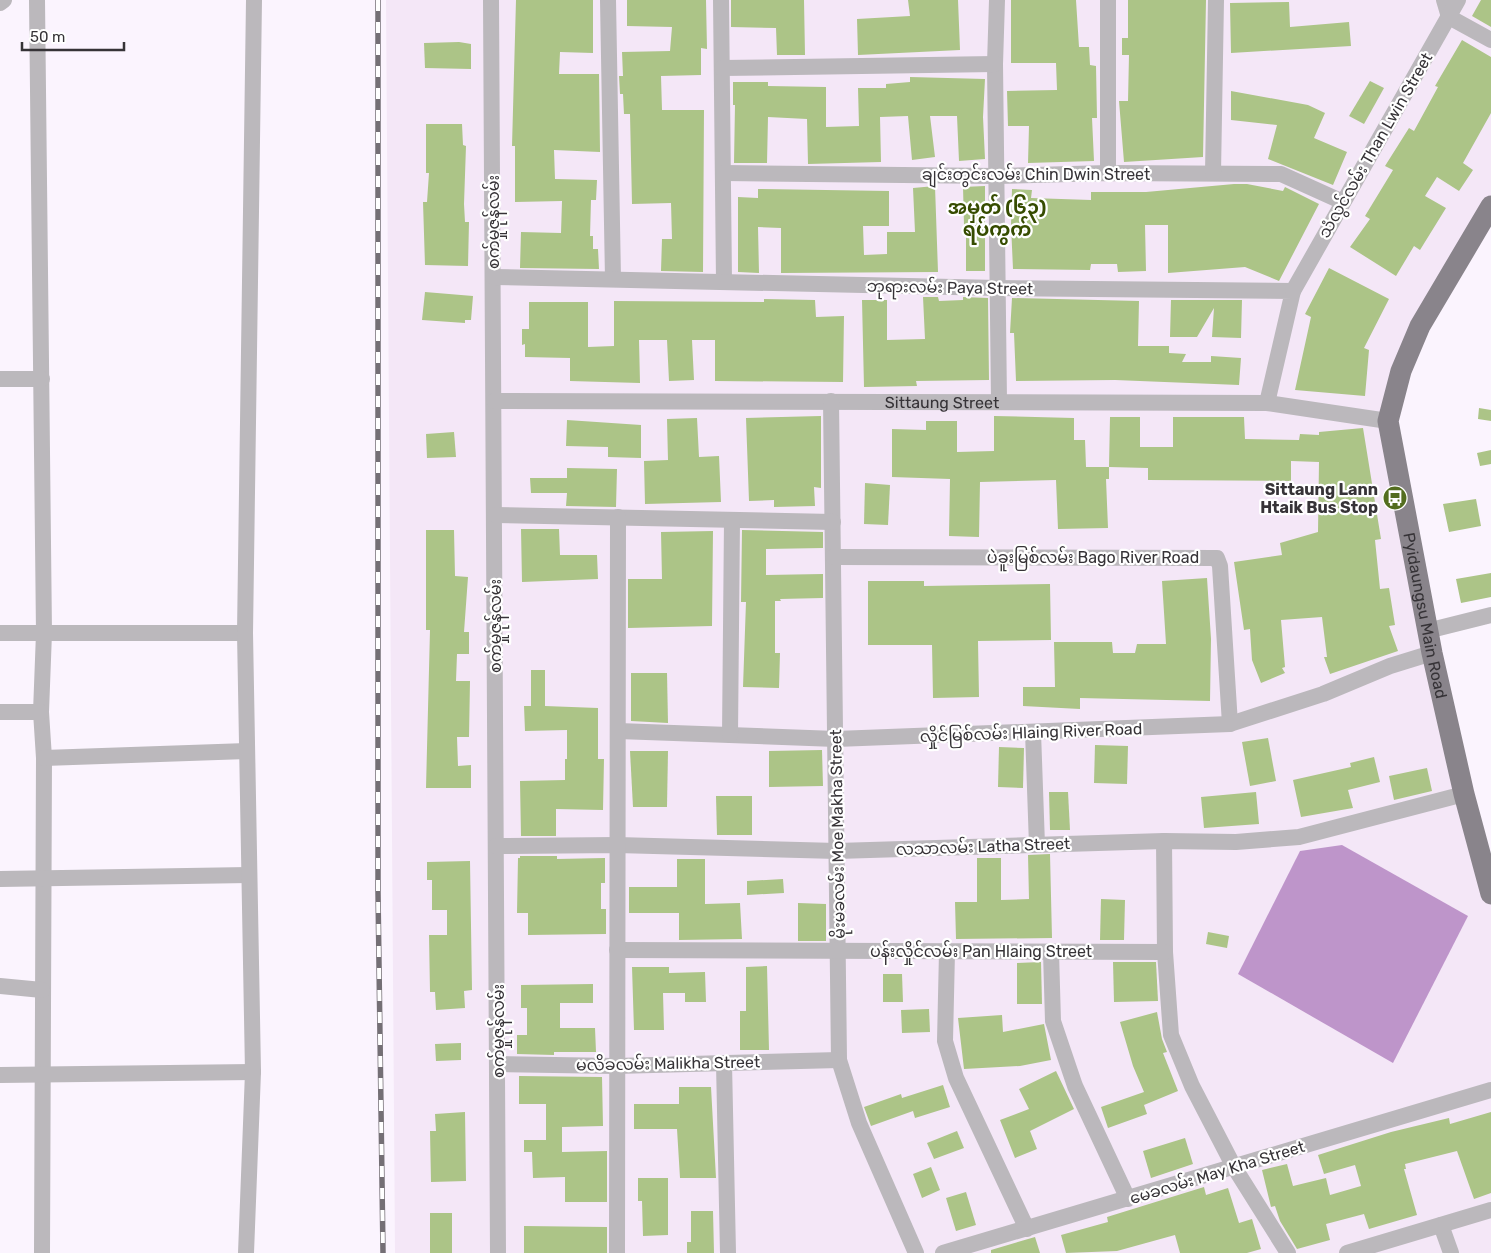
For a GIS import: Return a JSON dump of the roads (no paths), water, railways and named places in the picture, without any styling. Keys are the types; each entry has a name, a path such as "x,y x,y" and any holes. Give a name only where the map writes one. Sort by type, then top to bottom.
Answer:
{"main road":[{"name":"Pyidaungsu Main Road","path":"1490,885 1464,794 1432,653 1388,422 1401,371 1420,326 1491,206"}],"street":[{"path":"0,3 4,0"},
{"path":"37,0 44,633 41,712 44,758 42,1253"},
{"path":"246,1253 252,1072 245,633 254,0"},
{"name":"စက်မှုဇုန်လမ်း","path":"491,0 498,1253"},
{"path":"608,0 612,279"},
{"path":"721,0 724,282"},
{"path":"996,0 999,401"},
{"path":"1108,0 1108,173"},
{"path":"1213,173 1216,0"},
{"path":"1444,0 1449,16 1491,40"},
{"name":"သံလွင်လမ်း Than Lwin Street","path":"1293,291 1458,0"},
{"path":"722,68 995,64"},
{"name":"ချင်းတွင်းလမ်း Chin Dwin Street","path":"724,173 996,176 1108,173 1280,174 1343,202"},
{"name":"ဘုရားလမ်း Paya Street","path":"493,277 998,288 1293,291"},
{"path":"1267,403 1293,291"},
{"path":"0,379 42,380"},
{"name":"Sittaung Street","path":"494,401 1267,403 1388,422"},
{"name":"မိုးမခလမ်း Moe Makha Street","path":"831,401 839,950 838,1060 859,1123 916,1253"},
{"path":"495,515 832,522"},
{"path":"617,1253 618,518"},
{"path":"730,735 732,520"},
{"name":"ပဲခူးမြစ်လမ်း Bago River Road","path":"833,557 1217,558 1220,566 1230,724"},
{"path":"1428,631 1491,615"},
{"path":"0,633 245,633"},
{"name":"လှိုင်မြစ်လမ်း Hlaing River Road","path":"618,731 836,739 1230,724 1323,694 1390,666 1432,653"},
{"path":"0,712 41,712"},
{"path":"1032,732 1037,845"},
{"path":"44,758 247,751"},
{"name":"လသာလမ်း Latha Street","path":"496,846 617,845 837,851 1164,841 1236,842 1299,837 1464,794"},
{"path":"1164,841 1165,952 1171,1035 1192,1086 1234,1167 1288,1253"},
{"path":"0,879 249,875"},
{"name":"ပန်းလှိုင်လမ်း Pan Hlaing Street","path":"617,950 1165,952"},
{"path":"947,952 945,1041 956,1078 1027,1229"},
{"path":"1051,952 1053,1021 1075,1086 1128,1199"},
{"path":"0,986 42,990"},
{"name":"မလိခလမ်း Malikha Street","path":"498,1064 616,1066 838,1060"},
{"path":"724,1063 728,1253"},
{"path":"0,1075 252,1072"},
{"name":"မေခလမ်း May Kha Street","path":"943,1253 1491,1090"},
{"path":"1346,1253 1491,1210"},
{"path":"1440,1225 1451,1253"}],"railway":[{"path":"378,0 378,892 383,1253"}],"place":[{"name":"Sittaung Lann Htaik Bus Stop","path":"1395,498"}],"district":[{"name":"အမှတ် (၆၃) ရပ်ကွက်","path":"997,218"}]}
